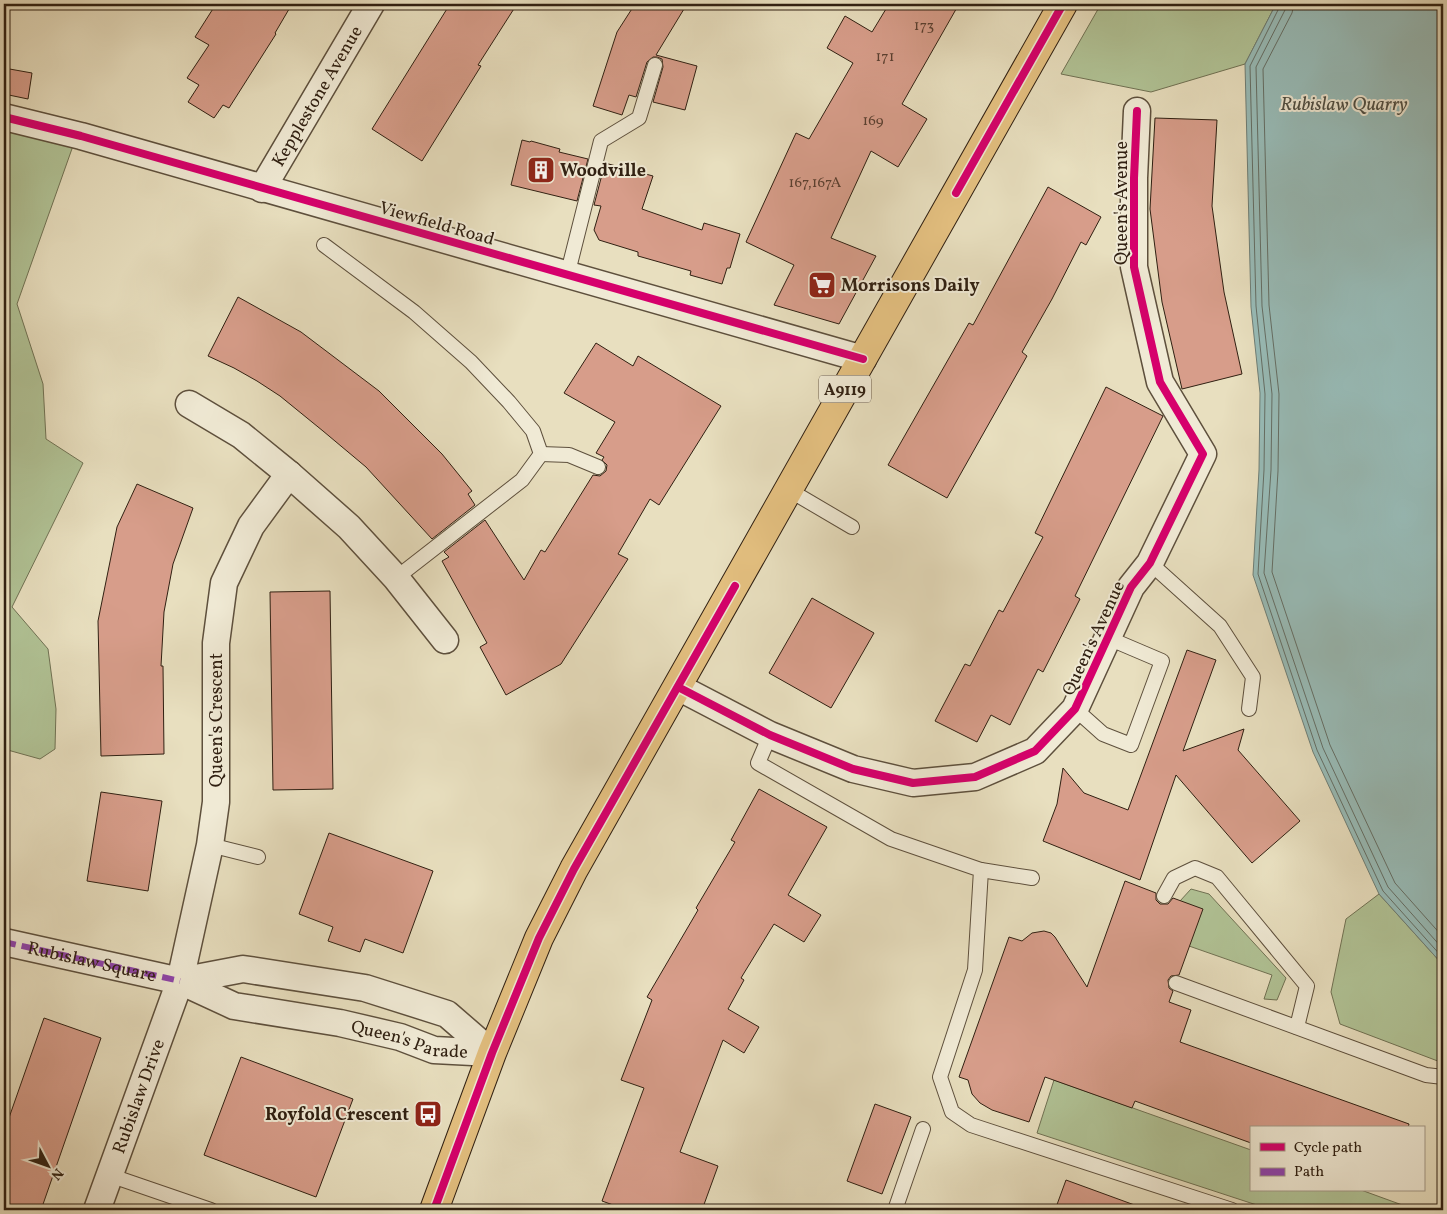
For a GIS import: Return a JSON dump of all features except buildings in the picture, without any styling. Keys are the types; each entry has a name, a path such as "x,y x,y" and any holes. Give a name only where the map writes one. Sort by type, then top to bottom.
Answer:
{"main road":[{"name":"A9119","path":"434,1210 492,1053 539,938 574,869 1063,4"}],"street":[{"name":"Kepplestone Avenue","path":"262,189 371,4"},
{"name":"Queen's Avenue","path":"678,687 770,735 854,769 914,783 975,777 1035,750 1075,709 1131,587 1150,562 1203,454 1160,382 1134,267 1134,178 1137,111"},
{"name":"Viewfield Road","path":"4,117 81,136 862,359"},
{"path":"188,404 241,436 289,474 350,527 396,578 445,640"},
{"name":"Queen's Crescent","path":"180,981 210,845 216,802 216,643 224,583 250,526 289,474"},
{"name":"Rubislaw Square","path":"4,942 180,981"},
{"name":"Queen's Parade","path":"180,981 243,969 365,988 447,1014 492,1053"},
{"name":"Queen's Parade","path":"180,981 234,1006 340,1024 400,1037 434,1050 492,1053"},
{"name":"Rubislaw Drive","path":"97,1210 180,981"}],"lane":[{"path":"567,276 601,142 639,118 655,65"},
{"path":"324,246 414,312 471,362 509,402 533,431 540,454"},
{"path":"540,454 569,455 598,467"},
{"path":"396,578 522,480 540,454"},
{"path":"789,490 852,526"},
{"path":"1150,562 1220,626 1252,677 1249,709"},
{"path":"1075,709 1103,734 1131,745 1162,660 1108,638"},
{"path":"770,735 758,763 892,839 981,870 1032,878"},
{"path":"210,845 258,857"},
{"path":"1164,896 1174,878 1195,868 1217,877 1307,986 1297,1027"},
{"path":"981,870 975,970 940,1077 952,1112 971,1125 1232,1210"},
{"path":"1176,983 1426,1075 1443,1077"},
{"path":"895,1210 923,1128"},
{"path":"109,1175 211,1210"}],"green space":[{"path":"1101,4 1276,4 1245,64 1151,92 1061,74"},
{"path":"4,126 74,143 17,304 43,384 46,439 83,463 12,607 48,649 56,709 55,749 40,759 4,749"},
{"path":"1191,889 1209,894 1286,978 1277,1000 1264,999 1272,975 1189,946 1180,901"},
{"path":"1379,894 1443,965 1443,1063 1340,1024 1331,992 1346,919"},
{"path":"1054,1080 1250,1150 1250,1192 1366,1192 1416,1210 1272,1210 1037,1133"}],"water":[{"name":"Rubislaw Quarry","path":"1276,4 1443,4 1443,965 1379,894 1313,752 1253,575 1259,470 1260,393 1251,307 1245,64"}],"marked path":[{"path":"4,942 180,981"}],"cycle path":[{"path":"956,193 1063,4"},
{"path":"678,687 770,735 853,769 913,783 975,777 1035,751 1075,709 1131,587 1150,563 1203,454 1160,382 1134,267 1134,178 1137,111"},
{"path":"4,117 81,136 863,359"},
{"path":"434,1210 492,1053 539,938 574,869 735,586"}],"place":[{"name":"Woodville","path":"541,170"},
{"name":"Morrisons Daily","path":"822,285"},
{"name":"Royfold Crescent","path":"428,1114"}]}
